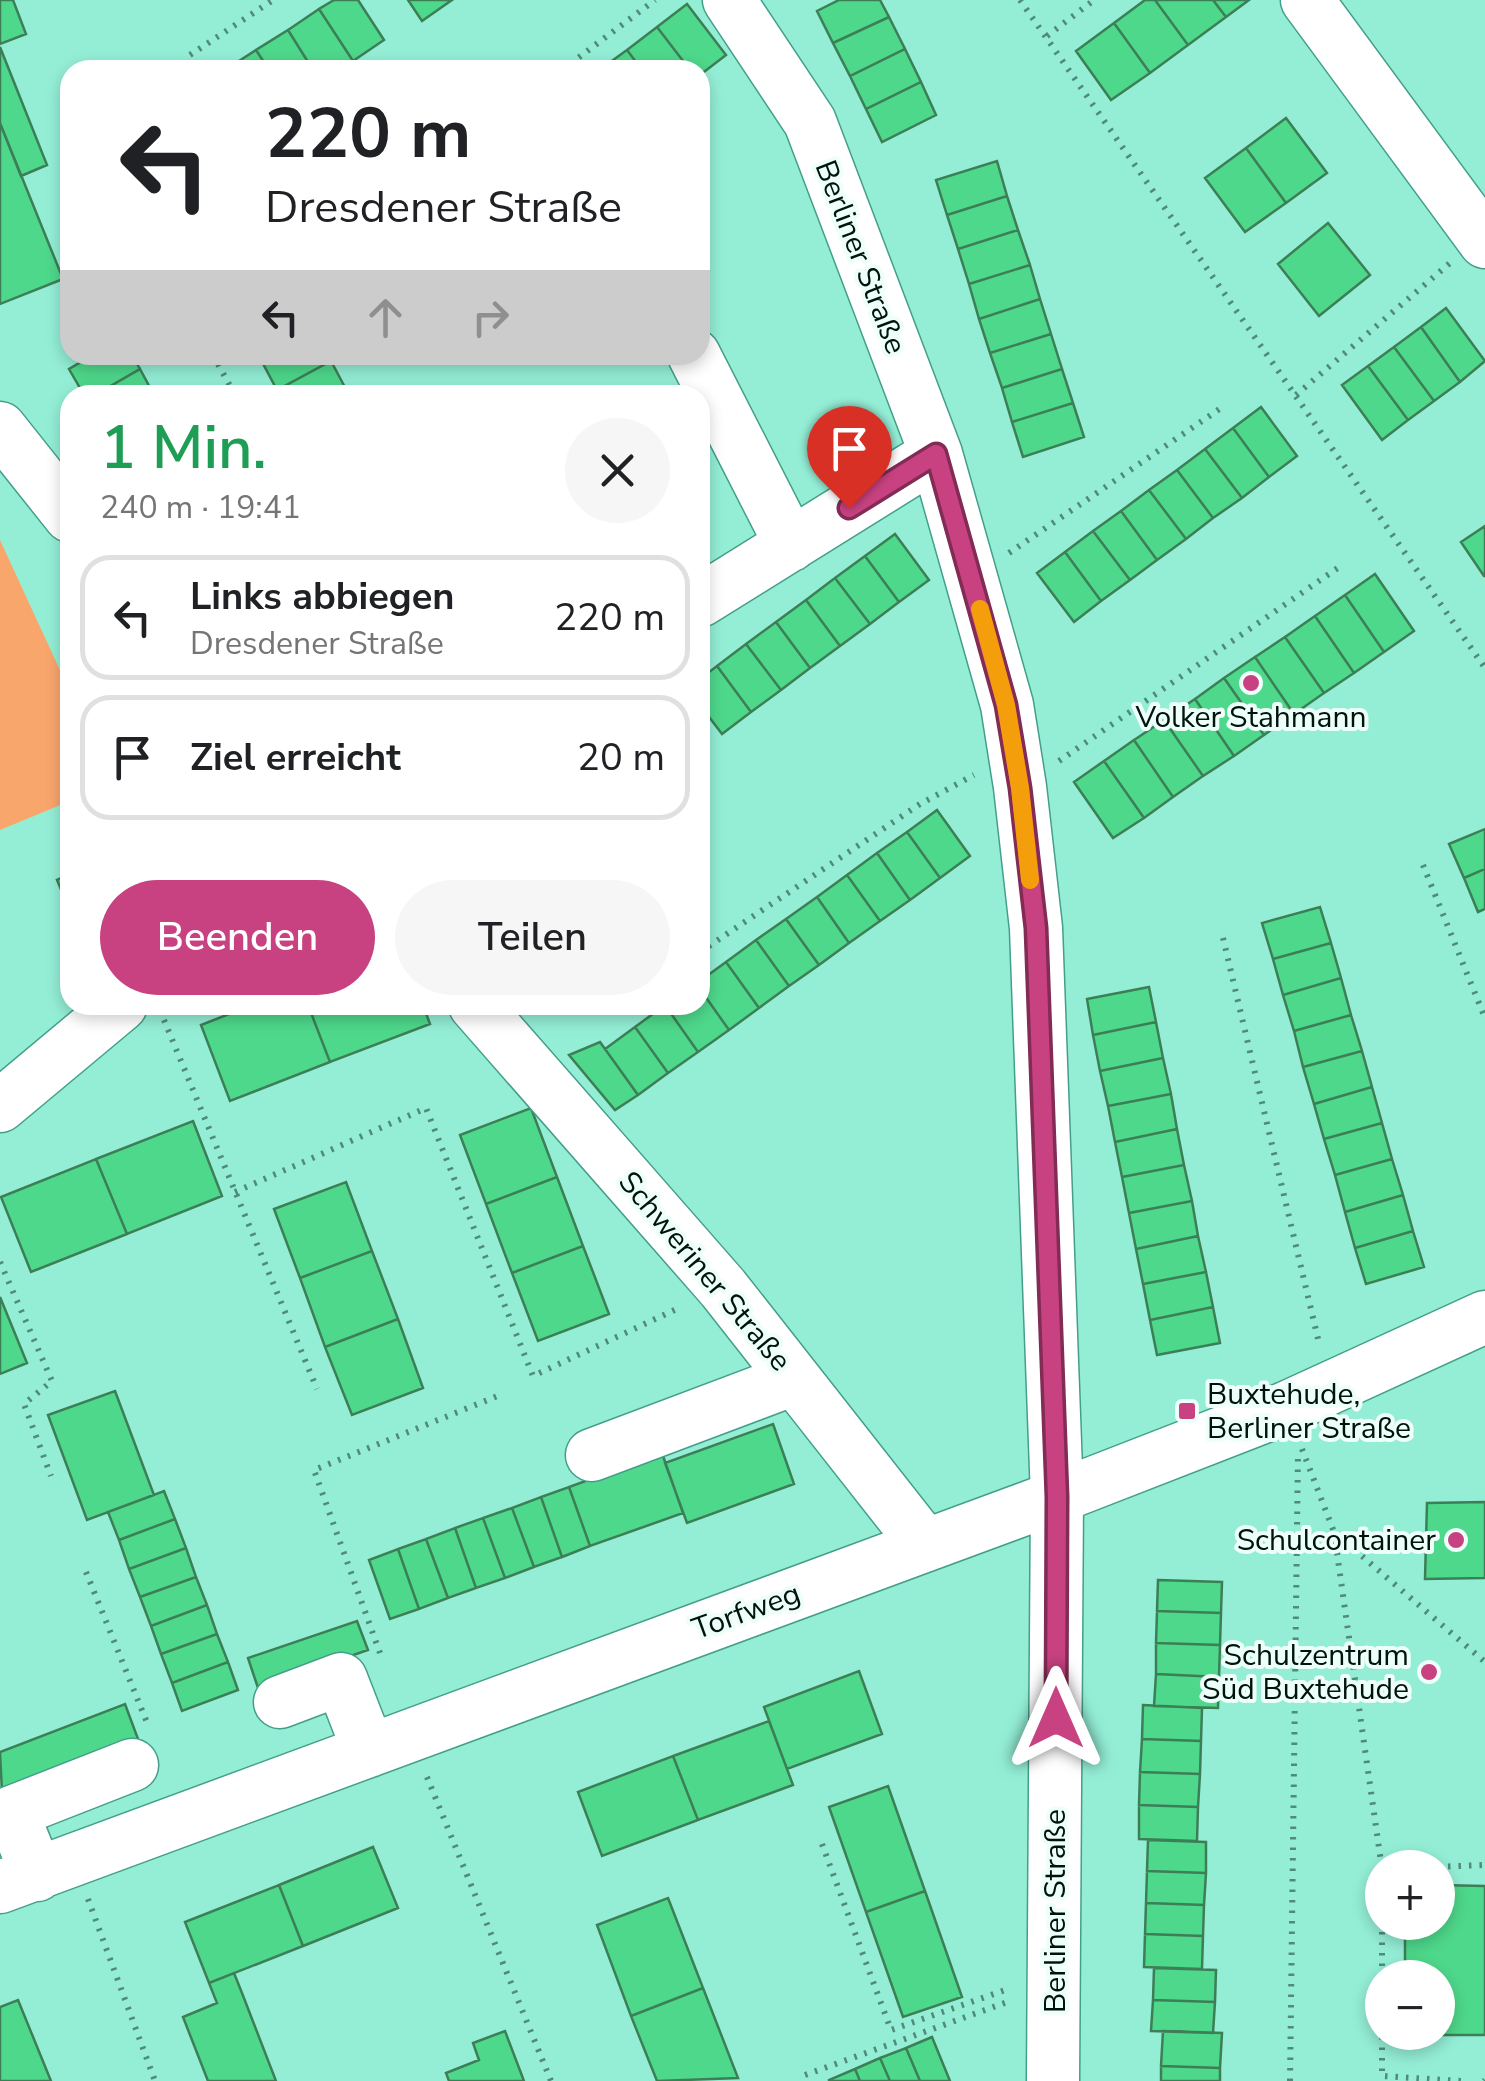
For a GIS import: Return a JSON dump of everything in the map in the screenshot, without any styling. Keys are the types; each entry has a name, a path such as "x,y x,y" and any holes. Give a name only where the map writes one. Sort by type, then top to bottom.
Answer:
{"street":[{"name":"Berliner Straße","path":"729,0 810,122 936,454 1006,705 1018,770 1036,928 1057,1497 1053,2081"},
{"path":"1307,0 1483,239"},
{"path":"710,386 791,545"},
{"path":"0,428 60,503"},
{"path":"710,595 936,454"},
{"path":"0,1106 109,1015"},
{"name":"Schweriner Straße","path":"484,1015 723,1288 925,1545"},
{"name":"Torfweg","path":"37,1874 1057,1497 1330,1388 1485,1316"},
{"path":"592,1455 794,1379"},
{"path":"280,1702 341,1679 390,1743"},
{"path":"37,1874 12,1812 141,1748"}],"path":[{"path":"190,55 274,0"},
{"path":"575,60 654,0"},
{"path":"1020,0 1485,668"},
{"path":"1047,36 1094,0"},
{"path":"1296,395 1483,239"},
{"path":"971,580 1220,408"},
{"path":"710,945 920,804 1018,770 1342,566"},
{"path":"1424,865 1485,1018"},
{"path":"1223,938 1330,1388"},
{"path":"162,1015 317,1388"},
{"path":"235,1192 426,1108 533,1376 723,1288"},
{"path":"0,1262 52,1381 24,1404 51,1476"},
{"path":"384,1664 314,1470 500,1395"},
{"path":"1290,2081 1298,1440 1334,1532 1379,1850"},
{"path":"1334,1532 1485,1662"},
{"path":"86,1572 141,1748"},
{"path":"390,1743 552,2081"},
{"path":"822,1844 891,2030 1054,1979"},
{"path":"1455,1866 1485,1865"},
{"path":"37,1874 155,2081"},
{"path":"1382,1940 1382,2076 1461,2081"},
{"path":"805,2074 1054,1979"}],"shaded area":[{"path":"0,540 60,670 60,805 0,830"}],"building":[{"path":"0,0 13,0 26,34 0,44"},
{"path":"334,0 358,0 384,40 352,60 319,9"},
{"path":"408,0 452,0 422,21"},
{"path":"839,0 880,0 889,17 833,43 817,11"},
{"path":"1145,0 1155,0 1188,45 1150,73 1114,23"},
{"path":"1155,0 1213,0 1226,17 1188,45"},
{"path":"1213,0 1249,0 1226,17"},
{"path":"687,4 726,55 710,67 710,60 682,60 657,27"},
{"path":"319,9 352,60 307,60 288,30"},
{"path":"889,17 905,49 850,76 833,43"},
{"path":"1114,23 1150,73 1111,100 1076,51"},
{"path":"657,27 682,60 634,60 627,50"},
{"path":"288,30 307,60 262,60 256,50"},
{"path":"0,47 47,165 21,176 0,123"},
{"path":"905,49 921,82 866,109 850,76"},
{"path":"256,50 262,60 241,60"},
{"path":"627,50 634,60 613,60"},
{"path":"921,82 936,115 882,142 866,109"},
{"path":"1286,118 1327,173 1286,203 1246,148"},
{"path":"0,123 60,272 60,280 0,304"},
{"path":"1246,148 1286,203 1245,232 1205,178"},
{"path":"997,161 1007,196 947,215 936,180"},
{"path":"1007,196 1018,230 958,249 947,215"},
{"path":"1328,223 1370,275 1319,316 1278,264"},
{"path":"1018,230 1030,265 969,284 958,249"},
{"path":"1030,265 1040,299 979,319 969,284"},
{"path":"1040,299 1051,334 990,353 979,319"},
{"path":"1446,308 1485,361 1460,382 1421,327"},
{"path":"1421,327 1460,382 1434,401 1394,347"},
{"path":"1051,334 1062,369 1002,388 990,353"},
{"path":"1394,347 1434,401 1408,420 1368,366"},
{"path":"76,365 138,365 140,369 112,385 78,385 69,369"},
{"path":"264,365 324,365 286,385 274,385"},
{"path":"324,365 333,365 344,385 286,385"},
{"path":"1368,366 1408,420 1382,440 1342,385"},
{"path":"140,369 149,385 112,385"},
{"path":"1062,369 1073,403 1012,422 1002,388"},
{"path":"1073,403 1084,437 1023,457 1012,422"},
{"path":"1261,407 1297,456 1269,477 1233,428"},
{"path":"1233,428 1269,477 1242,498 1205,449"},
{"path":"1205,449 1242,498 1213,518 1177,470"},
{"path":"1177,470 1213,518 1186,539 1149,490"},
{"path":"1149,490 1186,539 1157,560 1121,511"},
{"path":"1121,511 1157,560 1130,580 1093,531"},
{"path":"1485,526 1485,576 1484,576 1461,542"},
{"path":"1093,531 1130,580 1101,601 1065,552"},
{"path":"895,534 929,580 899,602 865,556"},
{"path":"1065,552 1101,601 1074,622 1037,573"},
{"path":"865,556 899,602 870,624 835,578"},
{"path":"1375,574 1414,631 1384,652 1345,595"},
{"path":"835,578 870,624 840,646 806,600"},
{"path":"1345,595 1384,652 1354,673 1315,616"},
{"path":"806,600 840,646 810,668 776,622"},
{"path":"1315,616 1354,673 1324,693 1285,637"},
{"path":"776,622 810,668 781,690 746,644"},
{"path":"1285,637 1324,693 1294,714 1255,657"},
{"path":"746,644 781,690 751,712 717,666"},
{"path":"1255,657 1294,714 1264,735 1224,678"},
{"path":"717,666 751,712 722,734 710,718 710,671"},
{"path":"1224,678 1264,735 1234,756 1195,699"},
{"path":"1195,699 1234,756 1203,776 1164,720"},
{"path":"1164,720 1203,776 1173,797 1134,740"},
{"path":"1134,740 1173,797 1144,818 1104,761"},
{"path":"1104,761 1144,818 1113,838 1074,782"},
{"path":"937,810 970,856 940,878 907,832"},
{"path":"1485,829 1485,869 1464,878 1449,844"},
{"path":"907,832 940,878 910,900 877,853"},
{"path":"877,853 910,900 880,921 847,875"},
{"path":"1485,869 1485,909 1478,912 1464,878"},
{"path":"847,875 880,921 849,943 817,897"},
{"path":"817,897 849,943 819,965 786,919"},
{"path":"1320,907 1331,943 1273,959 1262,923"},
{"path":"786,919 819,965 789,986 756,940"},
{"path":"756,940 789,986 759,1008 726,962"},
{"path":"1331,943 1341,978 1283,995 1273,959"},
{"path":"726,962 759,1008 729,1030 710,1003 710,974"},
{"path":"1341,978 1351,1015 1294,1031 1283,995"},
{"path":"1149,987 1156,1022 1093,1035 1087,999"},
{"path":"710,1003 729,1030 698,1052 672,1015 710,1015"},
{"path":"226,1015 312,1015 330,1062 230,1101 201,1025"},
{"path":"312,1015 427,1015 430,1024 330,1062"},
{"path":"651,1015 672,1015 698,1052 668,1073 635,1027"},
{"path":"1351,1015 1362,1051 1303,1067 1294,1031"},
{"path":"1156,1022 1163,1058 1100,1071 1093,1035"},
{"path":"635,1027 668,1073 638,1095 605,1049"},
{"path":"600,1042 638,1095 615,1110 569,1055"},
{"path":"1362,1051 1372,1087 1314,1104 1303,1067"},
{"path":"1163,1058 1171,1094 1108,1106 1100,1071"},
{"path":"1372,1087 1382,1123 1324,1139 1314,1104"},
{"path":"1171,1094 1177,1129 1115,1142 1108,1106"},
{"path":"531,1108 557,1177 486,1204 460,1135"},
{"path":"193,1121 222,1196 127,1234 96,1159"},
{"path":"1382,1123 1392,1159 1335,1175 1324,1139"},
{"path":"1177,1129 1184,1165 1122,1177 1115,1142"},
{"path":"96,1159 127,1234 31,1272 1,1197"},
{"path":"1392,1159 1403,1195 1345,1212 1335,1175"},
{"path":"1184,1165 1192,1201 1129,1213 1122,1177"},
{"path":"557,1177 583,1246 512,1273 486,1204"},
{"path":"346,1182 372,1251 300,1278 274,1209"},
{"path":"1403,1195 1413,1231 1355,1248 1345,1212"},
{"path":"1192,1201 1198,1236 1136,1249 1129,1213"},
{"path":"1413,1231 1424,1267 1366,1284 1355,1248"},
{"path":"1198,1236 1206,1272 1143,1284 1136,1249"},
{"path":"583,1246 609,1314 538,1341 512,1273"},
{"path":"372,1251 398,1319 325,1347 300,1278"},
{"path":"1206,1272 1213,1307 1150,1320 1143,1284"},
{"path":"0,1297 27,1363 0,1374"},
{"path":"1213,1307 1220,1343 1157,1355 1150,1320"},
{"path":"398,1319 423,1388 352,1415 325,1347"},
{"path":"115,1391 154,1495 87,1520 48,1415"},
{"path":"773,1424 794,1484 687,1523 665,1463"},
{"path":"662,1453 683,1513 590,1546 569,1487"},
{"path":"569,1487 590,1546 562,1557 541,1497"},
{"path":"164,1491 175,1519 119,1540 108,1512"},
{"path":"541,1497 562,1557 534,1567 512,1508"},
{"name":"Schulcontainer","path":"1485,1502 1485,1578 1425,1579 1427,1503"},
{"path":"512,1508 534,1567 505,1578 483,1518"},
{"path":"483,1518 505,1578 476,1588 455,1528"},
{"path":"175,1519 186,1548 129,1569 119,1540"},
{"path":"455,1528 476,1588 448,1598 426,1539"},
{"path":"426,1539 448,1598 419,1609 398,1549"},
{"path":"186,1548 196,1577 140,1597 129,1569"},
{"path":"398,1549 419,1609 390,1619 369,1560"},
{"path":"196,1577 207,1605 151,1626 140,1597"},
{"path":"1158,1580 1222,1582 1221,1613 1157,1611"},
{"path":"207,1605 217,1634 161,1654 151,1626"},
{"path":"1157,1611 1221,1613 1220,1645 1156,1643"},
{"path":"357,1621 368,1650 258,1688 248,1658"},
{"path":"217,1634 228,1662 172,1683 161,1654"},
{"path":"1156,1643 1220,1645 1219,1677 1156,1674"},
{"path":"228,1662 238,1690 182,1711 172,1683"},
{"path":"859,1671 882,1734 787,1769 764,1707"},
{"path":"1156,1674 1219,1677 1218,1708 1154,1706"},
{"path":"125,1704 138,1739 2,1792 0,1752"},
{"path":"1143,1705 1202,1708 1201,1741 1142,1739"},
{"path":"769,1721 793,1785 698,1820 673,1756"},
{"path":"1142,1739 1201,1741 1200,1774 1140,1772"},
{"path":"673,1756 698,1820 602,1856 578,1792"},
{"path":"1140,1772 1200,1774 1198,1807 1139,1805"},
{"path":"888,1786 925,1891 866,1912 829,1807"},
{"path":"1139,1805 1198,1807 1197,1841 1139,1839"},
{"path":"1148,1840 1206,1842 1206,1873 1147,1871"},
{"path":"373,1847 398,1908 303,1946 279,1885"},
{"path":"1147,1871 1206,1873 1204,1905 1146,1903"},
{"path":"279,1885 303,1946 209,1983 185,1922"},
{"path":"1455,1885 1485,1886 1485,2035 1455,2035 1455,1960 1405,1960 1405,1940 1455,1940"},
{"path":"925,1891 962,1997 903,2017 866,1912"},
{"path":"668,1898 703,1988 631,2016 597,1925"},
{"path":"1146,1903 1204,1905 1203,1936 1145,1934"},
{"path":"1145,1934 1203,1936 1202,1969 1144,1967"},
{"path":"1154,1968 1216,1970 1215,2002 1153,2000"},
{"path":"234,1973 276,2081 208,2081 183,2017 217,2003 209,1983"},
{"path":"703,1988 738,2078 657,2081 631,2016"},
{"path":"18,2000 51,2081 0,2081 0,2007"},
{"path":"1153,2000 1215,2002 1213,2033 1151,2031"},
{"path":"505,2031 524,2081 449,2081 446,2073 479,2060 473,2043"},
{"path":"1163,2031 1222,2033 1220,2068 1161,2066"},
{"path":"932,2037 950,2081 920,2081 906,2048"},
{"path":"906,2048 920,2081 890,2081 880,2058"},
{"path":"880,2058 890,2081 860,2081 855,2069"},
{"path":"1161,2066 1220,2068 1220,2081 1161,2081"},
{"path":"855,2069 860,2081 829,2081 829,2080"}],"slow traffic":[{"path":"980,609 1006,705 1030,880"}],"place":[{"name":"Volker Stahmann","path":"1251,683"},
{"name":"Buxtehude, Berliner Straße","path":"1187,1411"},
{"name":"Schulcontainer","path":"1456,1540"},
{"name":"Schulzentrum Süd Buxtehude","path":"1429,1672"}],"route":[{"path":"849,508 936,454 1006,705 1015,753 1036,928 1057,1497 1056,1718"}]}
